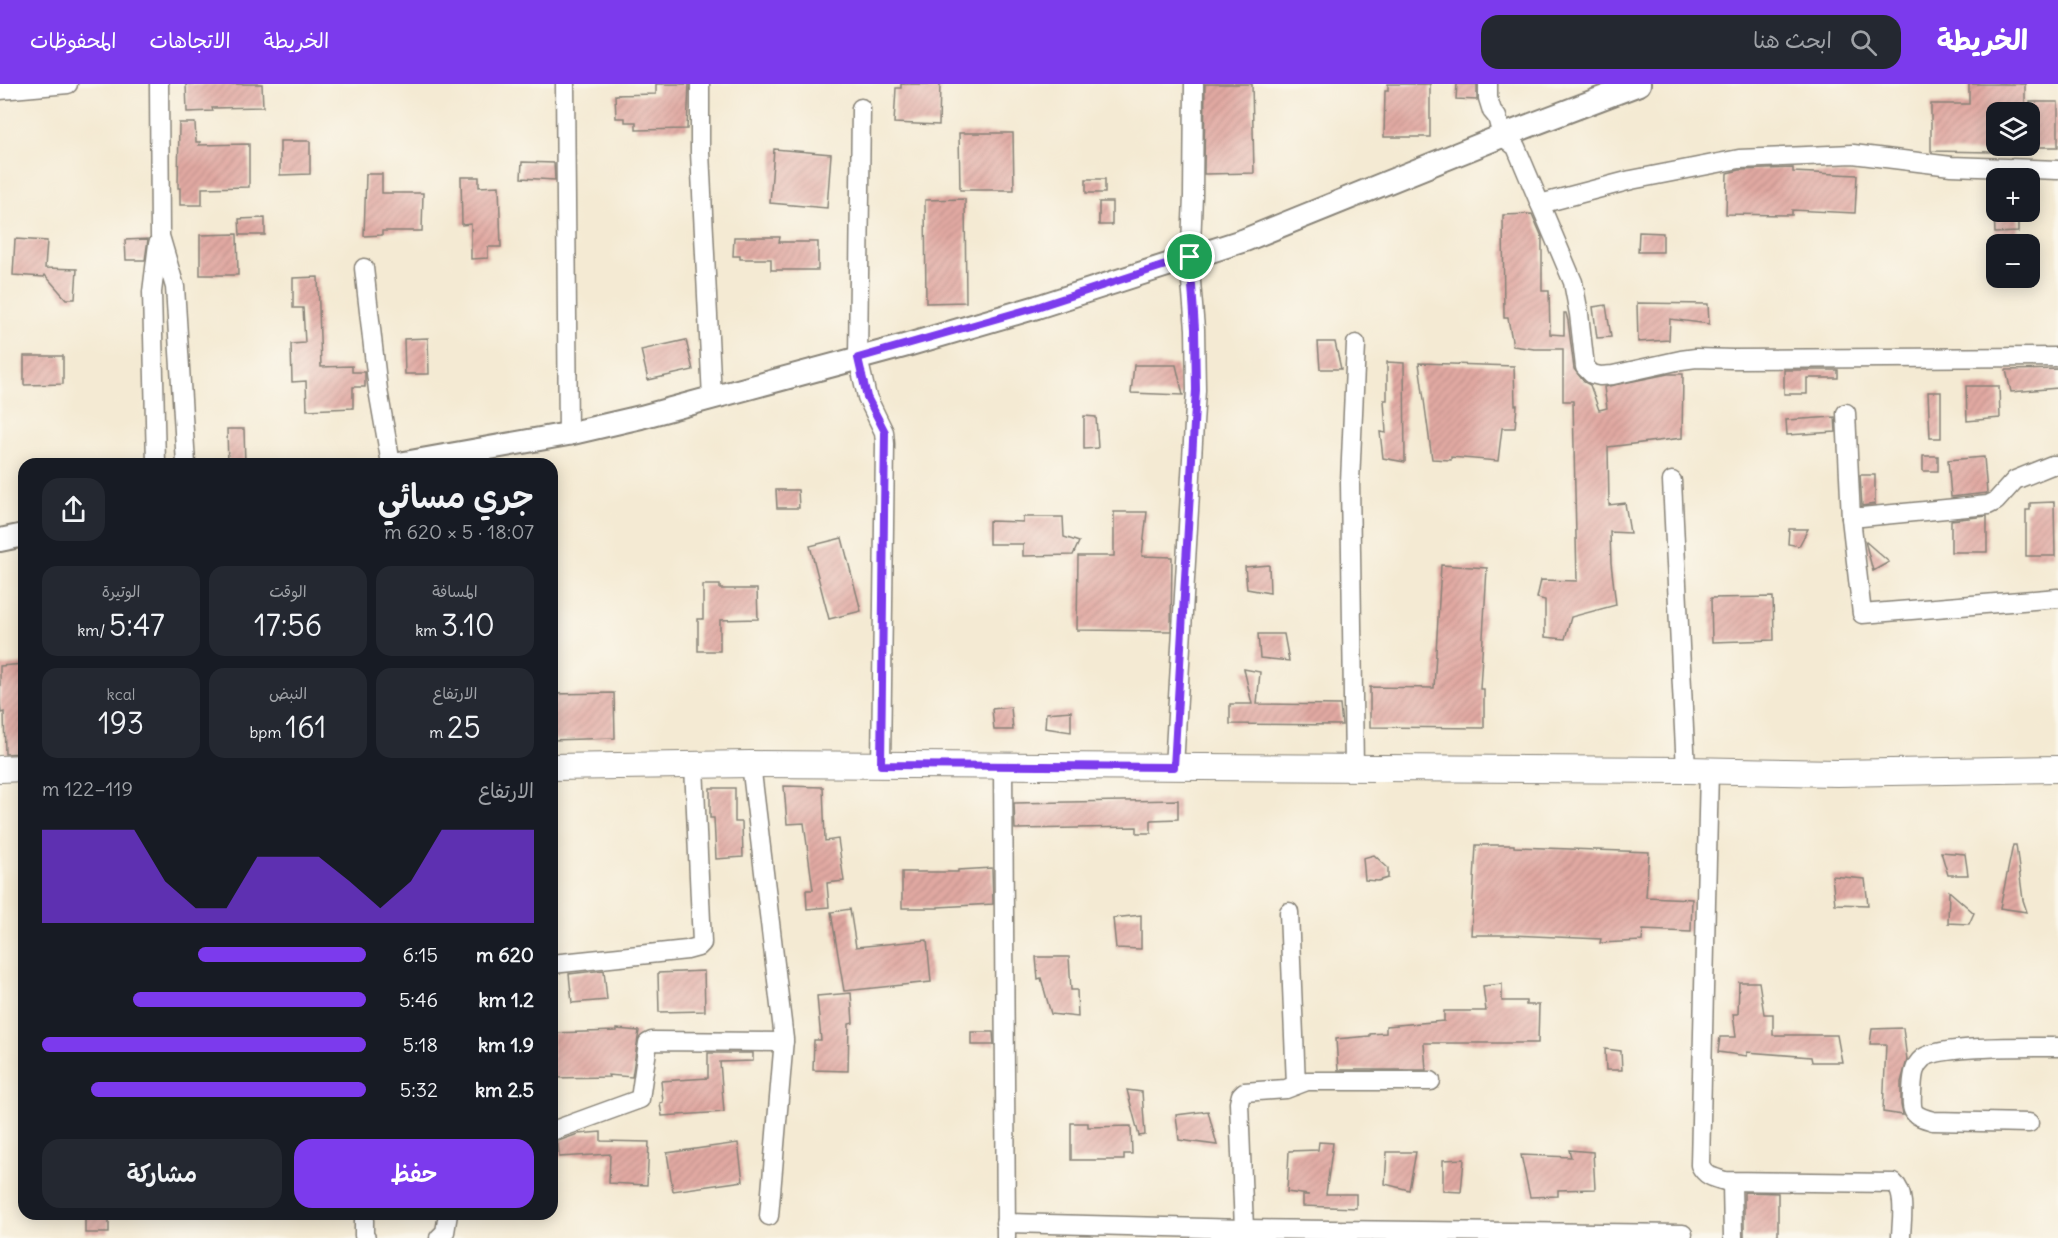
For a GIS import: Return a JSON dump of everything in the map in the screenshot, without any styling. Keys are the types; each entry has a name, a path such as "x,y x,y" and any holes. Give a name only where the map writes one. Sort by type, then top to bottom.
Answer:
{"main road":[{"path":"558,767 752,764 1697,770 1837,773 2058,769"},
{"path":"0,769 18,768"}],"street":[{"path":"0,90 68,84"},
{"path":"156,458 152,292 159,236 159,84"},
{"path":"565,84 568,434"},
{"path":"700,84 700,152 712,398"},
{"path":"1174,767 1196,390 1190,257 1194,84"},
{"path":"1488,84 1488,98 1492,111 1497,117 1502,136 1515,147 1574,282 1585,367 1592,374 1612,375 1696,358 2058,357"},
{"path":"433,458 568,434 712,398 1037,307 1257,235 1502,136 1639,84"},
{"path":"861,108 858,358 867,397 885,432 881,765"},
{"path":"1540,204 1630,180 1739,159 1853,153 1951,166 2058,170"},
{"path":"159,236 175,287 186,458"},
{"path":"364,268 378,390 390,458"},
{"path":"1354,768 1350,482 1356,344"},
{"path":"1846,412 1851,518 1863,614 2058,598"},
{"path":"1851,518 1988,505 1996,501 2015,480 2052,465 2058,465"},
{"path":"1672,481 1697,770 1700,1159 1703,1171 1712,1178 1732,1182 1894,1184 1898,1187 1901,1199 1901,1238"},
{"path":"0,540 18,536"},
{"path":"752,764 784,1042 769,1216"},
{"path":"558,963 687,950 698,947 702,943 694,766"},
{"path":"1003,766 1005,1231 1244,1229 1683,1234"},
{"path":"1289,912 1296,1085"},
{"path":"558,1129 640,1099 648,1043 652,1041 784,1042"},
{"path":"2029,1123 1933,1121 1918,1117 1911,1107 1914,1071 1925,1057 1934,1054 1967,1049 2058,1047"},
{"path":"1244,1229 1239,1099 1241,1095 1247,1091 1280,1090 1314,1080 1431,1081"},
{"path":"1732,1182 1733,1238"},
{"path":"364,1220 366,1238"},
{"path":"439,1238 445,1232 447,1220"}],"building":[{"path":"186,84 262,84 263,107 212,108 213,111 187,112"},
{"path":"656,84 689,84 687,129 636,130 636,122 625,122 625,118 616,118 615,95 656,94"},
{"path":"901,84 940,84 939,125 894,123 896,88 901,88"},
{"path":"1205,84 1252,84 1254,173 1204,174"},
{"path":"1388,84 1430,84 1430,137 1384,137 1385,91 1388,91"},
{"path":"1457,84 1477,84 1477,100 1456,99"},
{"path":"1969,84 2025,84 2025,102 1986,102 1986,152 1931,151 1931,104 1969,104"},
{"path":"2040,102 2058,102 2058,147 2040,147"},
{"path":"179,123 195,123 196,142 200,142 199,145 249,144 249,187 202,188 202,205 180,205"},
{"path":"959,133 1013,133 1014,190 960,190"},
{"path":"280,141 310,141 310,174 280,175"},
{"path":"774,149 831,154 827,208 770,203"},
{"path":"522,162 554,163 555,180 521,178"},
{"path":"1793,168 1793,172 1857,175 1855,213 1792,210 1792,215 1726,214 1727,173 1740,170"},
{"path":"366,174 382,174 382,193 423,193 422,231 382,231 382,235 364,236"},
{"path":"461,177 479,177 479,187 499,186 501,247 488,247 488,258 471,259 471,224 462,225"},
{"path":"1086,179 1105,179 1105,193 1086,193"},
{"path":"965,199 966,302 926,303 925,200"},
{"path":"1099,202 1112,202 1112,225 1099,225"},
{"path":"1532,214 1542,237 1542,291 1549,291 1550,334 1564,335 1564,313 1566,313 1574,369 1584,382 1590,385 1599,410 1607,408 1604,387 1668,374 1683,374 1682,438 1608,447 1609,505 1625,503 1630,533 1610,532 1616,605 1571,617 1565,639 1545,637 1545,600 1537,598 1541,580 1577,581 1573,401 1563,401 1563,349 1513,346 1508,318 1504,318 1503,215"},
{"path":"265,218 265,235 240,235 239,219"},
{"path":"1994,222 2018,222 2018,232 1995,233"},
{"path":"1639,232 1663,233 1663,252 1638,252"},
{"path":"237,234 238,275 200,275 200,235"},
{"path":"734,237 780,237 779,242 818,242 818,270 771,270 771,259 740,259 740,256 733,256"},
{"path":"15,239 47,241 45,268 77,269 75,299 66,299 45,275 44,277 13,275"},
{"path":"148,239 145,260 126,260 125,240"},
{"path":"318,277 321,367 352,366 352,372 365,372 365,387 353,387 353,408 307,410 306,381 292,382 291,344 305,343 303,308 293,308 293,278"},
{"path":"1637,303 1708,304 1709,324 1670,319 1669,340 1638,342"},
{"path":"1606,305 1611,337 1597,338 1593,307"},
{"path":"428,338 429,374 405,374 404,339"},
{"path":"686,340 693,370 648,380 641,350"},
{"path":"1318,342 1335,342 1341,369 1320,369"},
{"path":"24,356 63,356 63,384 24,385"},
{"path":"1387,362 1404,363 1405,462 1383,458 1380,432 1386,433 1384,400 1387,400"},
{"path":"1419,363 1514,366 1515,405 1517,405 1515,428 1502,428 1498,461 1451,457 1451,460 1432,459"},
{"path":"1134,365 1176,365 1183,395 1131,393"},
{"path":"2058,369 2058,388 2011,392 2006,370"},
{"path":"1784,370 1838,370 1838,378 1807,378 1807,394 1784,394"},
{"path":"1966,386 1999,386 2000,418 1967,421"},
{"path":"1928,392 1941,392 1941,438 1930,438"},
{"path":"1084,416 1096,417 1098,448 1084,449"},
{"path":"1835,417 1836,432 1787,435 1786,420"},
{"path":"227,429 244,429 245,458 228,458"},
{"path":"1923,456 1938,456 1938,471 1923,471"},
{"path":"1984,457 1987,493 1951,497 1948,460"},
{"path":"1860,475 1875,475 1875,504 1862,506"},
{"path":"776,490 798,490 799,508 777,508"},
{"path":"2054,502 2055,556 2026,556 2026,510 2030,510 2030,503"},
{"path":"1114,512 1147,512 1142,556 1172,557 1171,631 1077,630 1078,556 1114,556"},
{"path":"1987,516 1987,552 1951,552 1951,520"},
{"path":"1023,517 1063,517 1064,537 1079,542 1073,555 1023,556 1023,544 989,544 989,521 1023,522"},
{"path":"1789,529 1808,529 1799,546 1788,544"},
{"path":"842,538 861,611 829,619 810,546"},
{"path":"1865,541 1889,562 1873,571"},
{"path":"1269,565 1270,593 1247,589 1245,567"},
{"path":"1441,565 1487,568 1480,689 1484,689 1484,728 1370,727 1370,687 1434,688"},
{"path":"703,585 720,585 720,589 757,589 758,619 720,620 720,651 698,651 698,619 703,619"},
{"path":"1773,597 1774,640 1712,642 1711,598"},
{"path":"1258,634 1284,634 1289,661 1260,658"},
{"path":"18,664 18,753 5,754 4,712 1,713 0,701 0,666"},
{"path":"1244,669 1260,672 1257,704 1340,705 1342,725 1230,724 1230,704 1252,704"},
{"path":"614,693 615,738 558,740 558,694"},
{"path":"1011,707 1013,730 994,730 992,709"},
{"path":"1071,711 1071,732 1045,728 1046,713"},
{"path":"784,786 823,787 825,841 838,839 844,881 827,883 829,907 807,909 806,890 813,890 804,823 787,824"},
{"path":"710,788 735,788 735,822 742,822 743,857 716,859 714,818 710,818"},
{"path":"1178,800 1178,819 1151,820 1151,833 1137,833 1137,827 1015,829 1014,803"},
{"path":"1476,845 1649,852 1646,897 1692,899 1691,932 1643,930 1642,941 1600,943 1601,939 1471,935"},
{"path":"2013,845 2016,845 2023,900 2027,912 2000,908"},
{"path":"1941,852 1965,854 1968,875 1948,875"},
{"path":"1374,855 1388,868 1388,878 1378,881 1365,880 1363,858"},
{"path":"992,868 993,904 902,908 902,872 958,872 958,870"},
{"path":"1832,876 1865,879 1868,905 1835,904"},
{"path":"1949,891 1974,913 1969,924 1948,923"},
{"path":"850,909 856,947 927,940 931,982 844,991 831,912"},
{"path":"1141,915 1141,949 1116,948 1113,918"},
{"path":"1036,957 1069,957 1071,990 1077,990 1078,1017 1051,1014 1041,978 1038,979"},
{"path":"604,970 607,1000 572,1003 569,974"},
{"path":"704,971 705,1011 659,1012 658,973"},
{"path":"1739,982 1759,982 1764,1014 1773,1014 1773,1035 1837,1035 1842,1062 1812,1062 1811,1057 1747,1052 1747,1056 1718,1052 1720,1037 1736,1037 1733,1014 1738,1014"},
{"path":"1502,984 1502,1001 1526,1001 1526,1005 1539,1005 1538,1043 1424,1043 1426,1070 1338,1070 1336,1039 1386,1033 1386,1026 1444,1021 1444,1011 1486,1011 1483,986"},
{"path":"851,993 853,1023 849,1024 848,1071 813,1070 814,1040 821,1040 817,996"},
{"path":"1903,1028 1907,1060 1901,1082 1903,1115 1883,1112 1886,1044 1870,1044 1872,1029"},
{"path":"617,1029 639,1031 632,1077 608,1075 609,1077 558,1078 558,1033 617,1031"},
{"path":"971,1032 993,1032 994,1045 971,1045"},
{"path":"1605,1049 1621,1051 1622,1070 1606,1070"},
{"path":"708,1053 753,1053 753,1061 720,1062 724,1112 662,1116 661,1081 708,1078"},
{"path":"1127,1090 1142,1092 1145,1135 1139,1136"},
{"path":"1208,1111 1217,1145 1179,1140 1176,1115"},
{"path":"1071,1123 1088,1123 1088,1127 1131,1126 1132,1154 1124,1154 1124,1160 1071,1160"},
{"path":"601,1132 601,1141 649,1142 647,1185 609,1183 610,1154 559,1157 558,1141 578,1134"},
{"path":"1319,1142 1333,1143 1326,1194 1356,1194 1356,1208 1303,1206 1303,1195 1309,1195 1287,1192 1289,1151 1318,1150"},
{"path":"738,1143 743,1181 673,1191 667,1153"},
{"path":"1569,1150 1593,1152 1595,1189 1558,1190 1558,1196 1530,1197 1521,1155 1571,1157"},
{"path":"1387,1152 1416,1152 1409,1190 1385,1184"},
{"path":"1464,1159 1461,1192 1443,1191 1443,1160"},
{"path":"1744,1192 1778,1193 1778,1236 1744,1238"},
{"path":"85,1220 109,1220 109,1233 85,1233"}],"route":[{"path":"1190,257 1196,346 1196,390 1174,767 881,765 885,432 867,397 858,358 1037,307 1190,257"}]}
